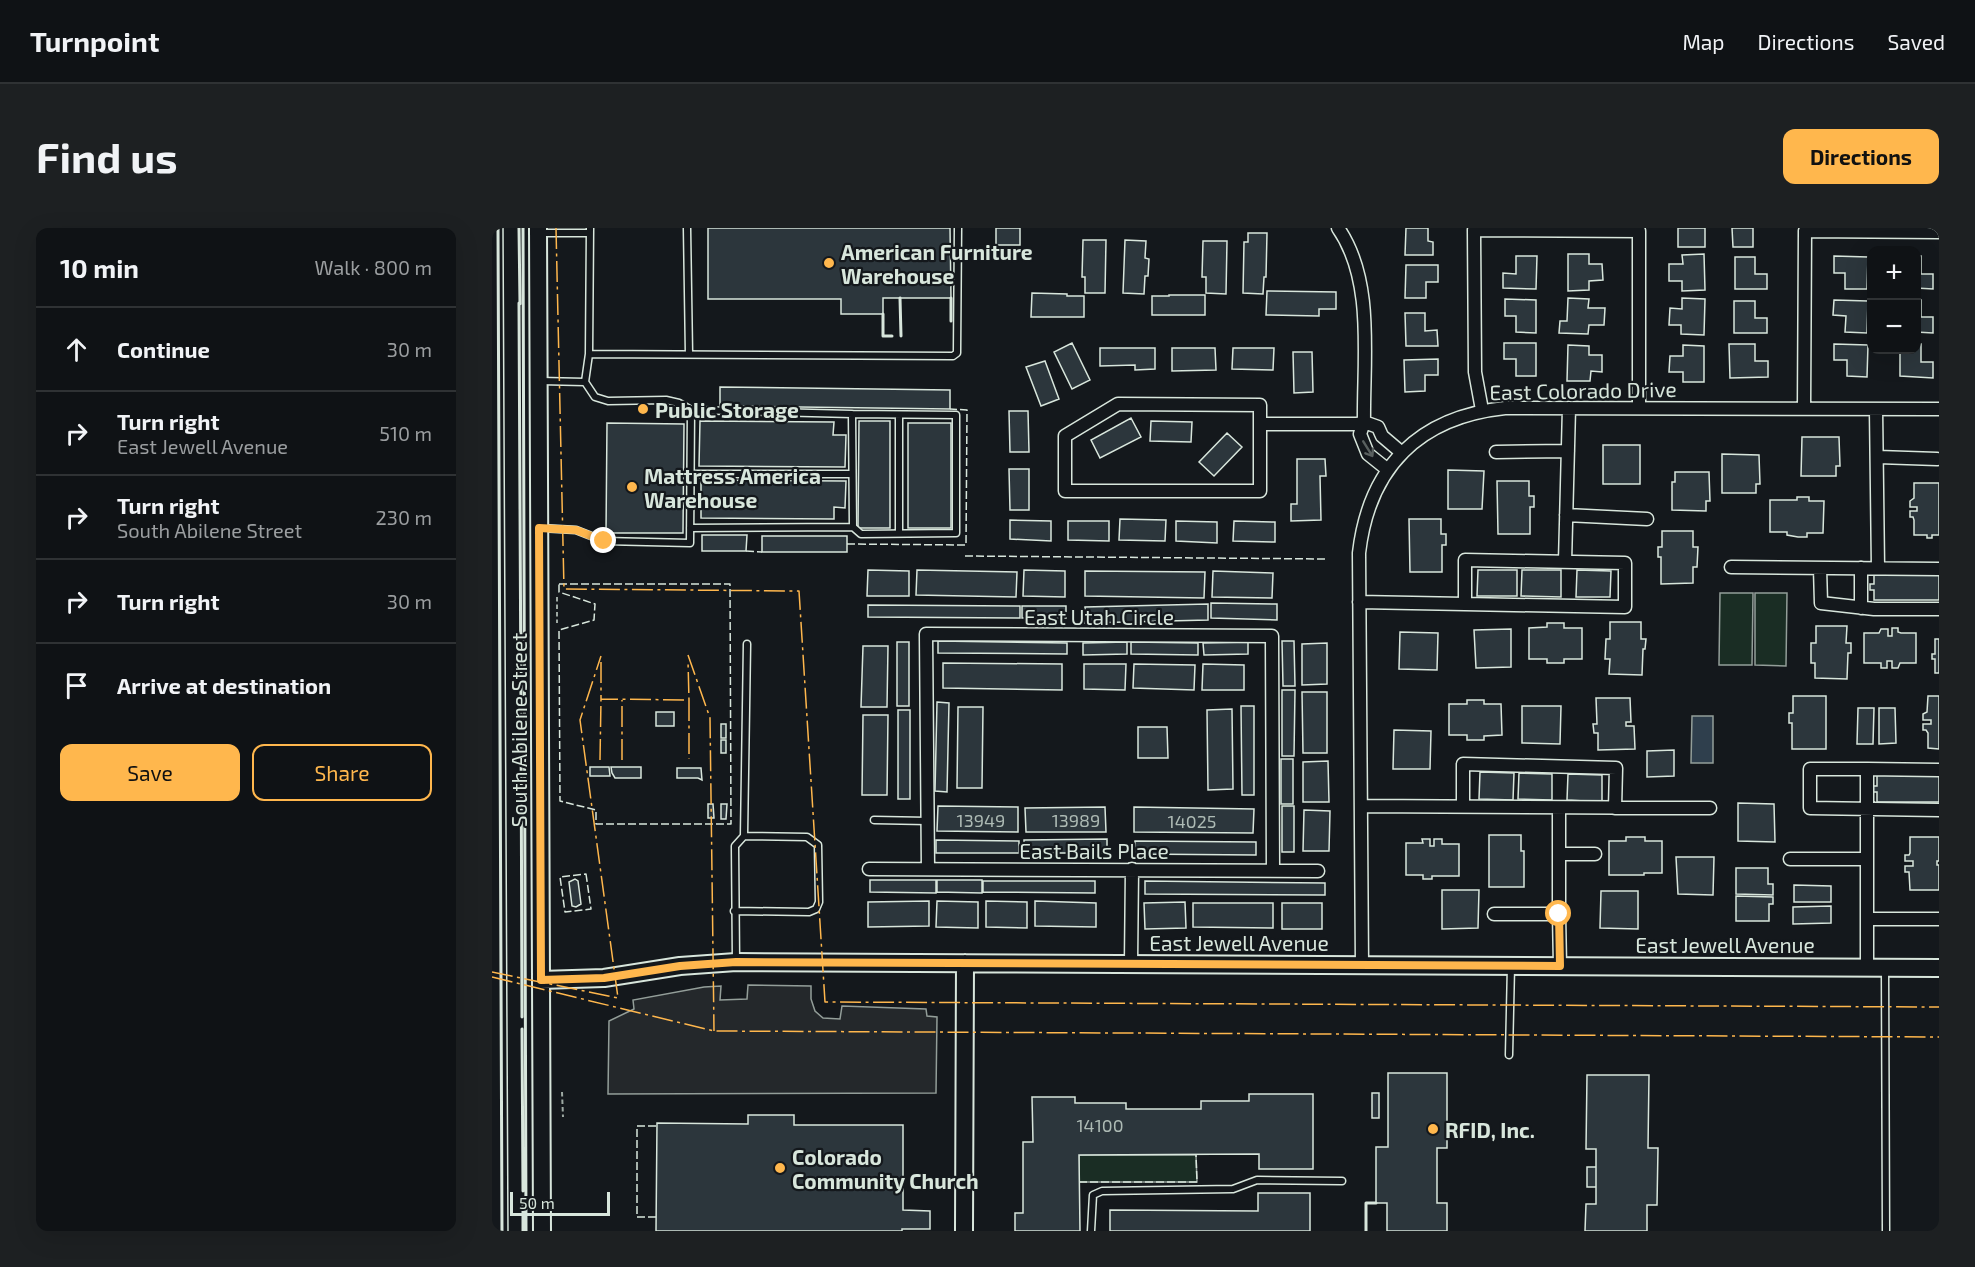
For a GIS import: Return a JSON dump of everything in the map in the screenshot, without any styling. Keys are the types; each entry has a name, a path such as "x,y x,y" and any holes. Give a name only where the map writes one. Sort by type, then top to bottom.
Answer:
{"street":[{"path":"1338,228 1349,245 1359,278 1365,353 1365,422 1360,434 1368,454 1388,470"},
{"path":"1482,410 1475,372 1474,230 1639,231 1639,408"},
{"name":"South Abilene Street","path":"538,231 542,1231"},
{"path":"1804,409 1804,231 1939,232"},
{"path":"1118,404 1260,405 1260,424 1260,491 1065,491 1065,436 1118,404"},
{"name":"East Colorado Drive","path":"1362,965 1359,553 1362,529 1374,492 1402,453 1420,437 1440,425 1482,410 1505,408 1939,409"},
{"path":"1564,562 1569,408"},
{"path":"1876,409 1878,568"},
{"path":"1260,424 1357,424 1365,422 1378,427 1382,436 1402,453"},
{"path":"1496,452 1568,451"},
{"path":"1878,457 1937,459"},
{"path":"1566,515 1647,519"},
{"path":"1359,602 1465,604 1625,607 1625,563 1465,560 1465,604"},
{"path":"1731,567 1939,568"},
{"path":"1820,568 1821,603 1861,608 1939,609"},
{"path":"1861,568 1861,608"},
{"name":"East Utah Circle","path":"928,869 926,634 1272,636 1273,870"},
{"path":"1462,807 1462,764 1616,768 1615,808"},
{"path":"1867,769 1867,967"},
{"path":"1939,770 1810,770 1810,808 1939,810"},
{"path":"1361,806 1710,808"},
{"path":"1559,808 1560,966"},
{"path":"1559,854 1595,854"},
{"path":"1790,859 1867,859"},
{"name":"East Bails Place","path":"869,869 1318,871"},
{"path":"1131,963 1132,869"},
{"path":"1494,914 1559,914"},
{"path":"1867,919 1939,919"},
{"name":"East Jewell Avenue","path":"541,980 604,978 680,966 736,962 1939,968"},
{"path":"964,1231 965,963"}],"lane":[{"path":"687,228 689,354"},
{"path":"589,354 953,356 957,353 958,228"},
{"path":"538,231 591,231 589,354 585,382 595,396 608,401 666,400 679,402 691,410 956,416 956,533 861,534 853,527 690,528"},
{"path":"539,381 585,382"},
{"path":"539,528 576,530 604,541 690,543 691,410"},
{"path":"852,414 853,527"},
{"path":"899,415 899,533"},
{"path":"691,474 852,474"},
{"path":"736,962 735,846 744,837 747,644"},
{"path":"874,820 927,821"},
{"path":"734,911 809,912 816,909 819,902 818,845 813,839 807,837 744,837"},
{"path":"1509,1055 1511,965"},
{"path":"1885,967 1886,1231"},
{"path":"1091,1231 1093,1195 1102,1191 1233,1189 1257,1180 1342,1181"}],"path":[{"path":"557,597 557,623"},
{"path":"562,1092 563,1117"}],"green space":[{"path":"1720,593 1753,593 1752,665 1719,665"},
{"path":"1755,593 1787,593 1786,666 1755,665"},
{"path":"1079,1155 1196,1155 1197,1182 1079,1182"}],"shaded area":[{"path":"748,985 811,986 811,999 815,1011 823,1018 840,1019 842,1006 926,1009 927,1016 937,1017 936,1093 608,1094 609,1021 634,1009 633,1000 721,986 720,1000 747,999"}],"water":[{"path":"1692,716 1713,716 1713,763 1691,763"}],"building":[{"name":"American Furniture Warehouse","path":"708,228 950,228 951,298 883,298 883,314 841,314 841,299 708,299"},
{"path":"996,228 1020,228 1020,245 996,245"},
{"path":"1406,228 1428,228 1428,241 1433,242 1433,255 1405,255"},
{"path":"1678,228 1705,228 1705,247 1678,247"},
{"path":"1732,228 1753,228 1753,247 1733,247"},
{"path":"1248,233 1267,233 1266,277 1264,277 1263,294 1243,293 1244,242 1248,242"},
{"path":"1083,240 1106,240 1105,293 1085,293 1085,277 1082,277"},
{"path":"1125,240 1146,241 1145,258 1149,259 1144,294 1123,293"},
{"path":"1203,241 1227,241 1226,294 1206,293 1206,277 1202,277"},
{"path":"1568,254 1589,254 1589,264 1602,264 1603,280 1589,281 1589,290 1568,291"},
{"path":"1704,254 1705,290 1682,291 1682,281 1669,281 1669,264 1683,264 1682,255"},
{"path":"1516,256 1537,256 1536,289 1503,288 1503,273 1516,274"},
{"path":"1834,256 1867,257 1867,289 1845,289 1845,273 1834,273"},
{"path":"1735,257 1755,257 1755,274 1767,274 1767,289 1735,289"},
{"path":"1406,265 1438,265 1438,282 1426,282 1426,298 1405,298"},
{"path":"1921,274 1933,274 1933,289 1921,288"},
{"path":"1267,291 1336,292 1336,309 1319,309 1319,316 1266,315"},
{"path":"1032,293 1084,296 1084,317 1031,317"},
{"path":"1205,295 1205,315 1152,315 1152,296"},
{"path":"1568,298 1589,299 1588,308 1605,308 1604,325 1589,325 1588,334 1559,333 1560,321 1567,321"},
{"path":"1682,298 1705,299 1704,335 1681,334 1681,325 1669,325 1670,308 1682,309"},
{"path":"1505,299 1536,300 1536,333 1516,332 1516,316 1505,316"},
{"path":"1834,300 1867,301 1867,333 1845,332 1846,316 1833,315"},
{"path":"1734,301 1755,301 1755,318 1767,318 1767,333 1734,333"},
{"path":"1405,313 1425,313 1425,331 1437,330 1438,346 1406,346"},
{"path":"1921,317 1933,317 1933,333 1921,332"},
{"path":"1072,343 1090,380 1072,389 1054,352"},
{"path":"1504,343 1536,343 1536,376 1516,376 1516,359 1504,359"},
{"path":"1729,344 1755,344 1755,361 1768,361 1768,377 1730,378"},
{"path":"1834,344 1867,345 1867,377 1847,376 1847,360 1834,360"},
{"path":"1568,345 1589,346 1589,355 1602,355 1602,372 1591,371 1590,381 1567,381"},
{"path":"1683,345 1704,346 1704,382 1683,382 1683,372 1669,372 1670,356 1683,356"},
{"path":"1100,348 1155,348 1155,369 1135,370 1135,365 1100,366"},
{"path":"1172,348 1215,348 1216,370 1172,371"},
{"path":"1233,348 1274,348 1273,370 1232,369"},
{"path":"1293,352 1312,352 1313,392 1294,393"},
{"path":"1900,354 1921,354 1921,362 1933,362 1933,378 1900,376"},
{"path":"1438,359 1438,375 1425,375 1425,391 1405,392 1404,360"},
{"path":"1045,361 1059,399 1041,406 1026,367"},
{"path":"720,387 950,390 950,409 720,406"},
{"path":"1009,411 1028,411 1029,452 1010,452"},
{"path":"1131,418 1141,437 1100,458 1091,440"},
{"path":"700,421 834,422 833,435 846,435 845,467 699,466"},
{"path":"859,421 890,421 890,528 858,528"},
{"path":"1151,421 1192,422 1191,442 1150,441"},
{"path":"607,423 684,424 683,533 606,533"},
{"path":"908,423 951,423 951,528 908,528"},
{"path":"1227,433 1242,447 1214,476 1199,462"},
{"path":"1802,437 1839,437 1840,466 1836,466 1836,476 1801,476"},
{"path":"1603,445 1640,445 1640,484 1603,484"},
{"path":"1722,454 1759,455 1760,484 1756,484 1756,493 1722,493"},
{"path":"1297,459 1325,459 1326,476 1320,476 1321,520 1291,521 1291,504 1297,504"},
{"path":"1009,469 1029,469 1029,510 1010,510"},
{"path":"1448,470 1484,471 1482,509 1448,509"},
{"path":"1675,472 1709,472 1710,501 1706,501 1706,511 1672,510 1672,482 1675,482"},
{"path":"701,480 846,481 845,508 834,507 834,519 701,518"},
{"path":"1497,481 1529,481 1529,496 1534,496 1534,507 1530,507 1530,534 1498,534"},
{"path":"1914,483 1939,483 1939,535 1932,535 1932,538 1927,538 1927,535 1914,535 1914,520 1910,517 1910,511 1917,511 1917,507 1910,507 1910,501 1914,498"},
{"path":"1797,497 1809,497 1809,501 1824,501 1823,533 1807,533 1807,537 1798,537 1787,535 1787,532 1770,532 1770,500 1797,500"},
{"path":"1120,519 1166,520 1165,541 1119,540"},
{"path":"1409,519 1441,519 1441,534 1446,534 1446,545 1442,545 1442,572 1410,572"},
{"path":"1010,520 1051,521 1051,541 1010,539"},
{"path":"1068,521 1109,521 1109,541 1068,540"},
{"path":"1176,521 1217,522 1217,543 1176,541"},
{"path":"1234,521 1275,522 1275,542 1233,541"},
{"path":"1662,531 1693,531 1693,547 1698,547 1697,567 1693,567 1693,583 1661,584 1661,557 1658,557 1658,547 1662,547"},
{"path":"702,535 747,535 746,551 702,551"},
{"path":"762,536 847,536 847,552 762,552"},
{"path":"868,570 909,571 909,596 867,596"},
{"path":"917,570 1017,572 1016,597 916,595"},
{"path":"1024,570 1065,571 1065,597 1023,596"},
{"path":"1478,570 1517,570 1517,596 1477,596"},
{"path":"1522,570 1561,570 1561,597 1521,596"},
{"path":"1577,570 1611,571 1610,597 1576,597"},
{"path":"1085,571 1205,572 1204,598 1085,596"},
{"path":"1213,571 1273,573 1272,598 1212,597"},
{"path":"1874,574 1939,575 1939,600 1874,600 1874,590 1870,590 1870,584 1874,584"},
{"path":"1211,603 1277,604 1277,620 1211,618"},
{"path":"1208,604 1208,620 1085,623 1085,607"},
{"path":"868,605 1020,606 1020,618 868,617"},
{"path":"1022,606 1066,606 1066,618 1022,618"},
{"path":"1610,622 1641,622 1641,639 1646,639 1645,649 1643,649 1642,675 1609,674 1610,659 1605,659 1606,639 1610,639"},
{"path":"1547,623 1564,623 1564,628 1582,628 1582,659 1564,659 1564,663 1547,663 1547,659 1529,659 1529,628 1547,627"},
{"path":"1816,626 1847,626 1846,643 1851,643 1851,653 1848,653 1847,679 1815,678 1815,663 1811,663 1811,643 1816,643"},
{"path":"1892,628 1898,628 1898,632 1901,633 1916,633 1916,663 1900,663 1898,668 1892,668 1892,661 1887,661 1887,668 1881,668 1881,663 1864,663 1864,633 1879,633 1881,629 1888,629 1888,636 1892,636"},
{"path":"1511,629 1511,667 1476,668 1474,630"},
{"path":"1400,632 1438,633 1437,670 1399,669"},
{"path":"1935,639 1939,639 1939,673 1935,673 1935,659 1932,659 1932,654 1935,654"},
{"path":"938,641 1067,643 1067,654 938,653"},
{"path":"1282,641 1294,641 1295,686 1283,686"},
{"path":"897,642 909,642 909,706 897,706"},
{"path":"1127,642 1127,654 1083,655 1083,643"},
{"path":"1131,642 1198,643 1198,655 1131,654"},
{"path":"1248,642 1248,654 1204,655 1203,643"},
{"path":"1327,643 1327,684 1302,685 1302,644"},
{"path":"863,646 888,646 887,707 861,707"},
{"path":"943,663 1062,664 1062,690 943,688"},
{"path":"1084,664 1126,664 1125,690 1084,689"},
{"path":"1134,664 1195,665 1194,690 1133,688"},
{"path":"1203,664 1244,665 1244,690 1202,690"},
{"path":"1282,690 1295,690 1294,756 1282,756"},
{"path":"1302,692 1327,692 1327,753 1303,753"},
{"path":"1793,696 1826,696 1826,749 1792,749 1792,723 1789,723 1789,713 1793,713"},
{"path":"1928,696 1939,696 1939,749 1928,748 1928,733 1923,730 1923,724 1931,724 1931,720 1923,720 1923,714 1927,712"},
{"path":"1596,698 1630,698 1631,722 1626,722 1626,726 1634,726 1635,749 1598,750 1598,733 1594,733 1593,724 1597,724"},
{"path":"1467,700 1484,700 1484,704 1501,704 1502,735 1484,736 1484,740 1467,740 1467,735 1449,735 1449,704 1467,704"},
{"path":"937,702 949,703 947,792 935,791"},
{"path":"1241,706 1254,706 1254,795 1242,795"},
{"path":"1522,706 1561,706 1560,744 1522,743"},
{"path":"958,707 983,707 982,788 957,788"},
{"path":"1858,708 1874,708 1873,744 1857,744"},
{"path":"1879,708 1895,708 1896,743 1879,744"},
{"path":"1232,709 1233,789 1208,790 1207,710"},
{"path":"898,710 910,710 910,799 898,799"},
{"path":"656,712 674,712 674,726 656,726"},
{"path":"863,715 888,715 887,795 862,795"},
{"path":"721,724 726,724 726,738 721,738"},
{"path":"1138,727 1167,727 1168,758 1138,758"},
{"path":"1394,730 1431,731 1430,769 1393,769"},
{"path":"721,740 726,740 726,753 721,753"},
{"path":"1674,750 1674,776 1647,777 1647,751"},
{"path":"1281,759 1293,759 1293,804 1281,804"},
{"path":"1328,761 1329,802 1303,802 1303,762"},
{"path":"590,767 609,767 610,776 590,776"},
{"path":"611,767 641,767 641,778 615,778"},
{"path":"677,768 701,768 702,780 677,778"},
{"path":"1480,772 1514,773 1513,800 1479,799"},
{"path":"1519,773 1552,774 1552,800 1518,799"},
{"path":"1568,774 1602,775 1602,802 1567,800"},
{"path":"1877,775 1939,775 1939,802 1877,802 1877,792 1873,792 1873,786 1877,786"},
{"path":"1738,803 1774,804 1775,842 1738,841"},
{"path":"708,804 713,804 714,818 708,818"},
{"path":"721,804 727,804 726,819 721,819"},
{"path":"938,806 1018,807 1018,832 937,831"},
{"path":"1282,806 1294,806 1294,852 1282,852"},
{"path":"1105,807 1106,832 1026,832 1025,808"},
{"path":"1134,807 1254,809 1253,833 1134,832"},
{"path":"1304,810 1330,811 1329,851 1303,851"},
{"path":"1489,835 1521,835 1521,851 1524,851 1524,887 1489,887"},
{"path":"1626,837 1645,837 1645,841 1662,841 1662,873 1609,875 1609,841 1626,841"},
{"path":"1910,837 1939,837 1937,865 1939,865 1939,890 1910,890 1909,872 1905,872 1905,866 1913,866 1913,861 1905,861 1905,855 1910,853"},
{"path":"1107,839 1107,853 1024,853 1024,840"},
{"path":"1422,839 1430,839 1430,846 1434,846 1434,839 1442,839 1442,844 1459,844 1459,876 1432,876 1432,879 1423,879 1423,875 1406,875 1406,843 1423,843"},
{"path":"936,840 1019,841 1019,853 936,853"},
{"path":"1135,841 1256,842 1256,855 1134,854"},
{"path":"1676,857 1714,857 1713,895 1678,894"},
{"path":"1736,868 1768,868 1768,884 1773,884 1773,895 1736,894"},
{"path":"575,879 578,881 581,904 576,907 572,906 569,882"},
{"path":"870,880 936,880 936,893 870,892"},
{"path":"937,880 982,880 982,893 937,892"},
{"path":"983,881 1095,881 1095,893 983,892"},
{"path":"1145,881 1325,883 1325,895 1145,894"},
{"path":"1794,885 1831,886 1831,902 1794,902"},
{"path":"1442,890 1479,890 1478,928 1442,929"},
{"path":"1601,891 1638,891 1638,929 1600,928"},
{"path":"1736,896 1773,897 1773,904 1769,904 1769,921 1736,921"},
{"path":"929,901 929,926 868,927 868,902"},
{"path":"937,901 978,902 978,928 936,927"},
{"path":"986,901 1027,902 1027,928 986,927"},
{"path":"1035,901 1096,903 1096,927 1035,926"},
{"path":"1185,902 1186,928 1145,929 1144,903"},
{"path":"1193,903 1273,903 1273,928 1193,927"},
{"path":"1282,903 1322,903 1322,929 1282,929"},
{"path":"1831,906 1831,923 1793,924 1793,907"},
{"path":"1388,1073 1447,1073 1447,1148 1437,1148 1437,1203 1447,1203 1447,1231 1387,1231 1387,1203 1376,1203 1376,1147 1388,1147"},
{"path":"1587,1075 1649,1075 1648,1148 1658,1148 1657,1205 1647,1205 1647,1231 1585,1231 1586,1204 1596,1204 1596,1149 1586,1149"},
{"path":"1372,1093 1379,1093 1379,1118 1372,1118"},
{"path":"1249,1094 1313,1094 1313,1169 1259,1169 1259,1154 1079,1155 1080,1231 1015,1231 1015,1213 1023,1213 1023,1142 1033,1142 1032,1097 1075,1097 1075,1103 1126,1103 1126,1109 1201,1109 1201,1101 1249,1101"},
{"name":"Colorado Community Church","path":"748,1115 794,1115 794,1125 903,1125 903,1210 930,1211 930,1229 656,1231 657,1123 748,1124"},
{"path":"1587,1167 1596,1167 1596,1187 1587,1187"},
{"path":"1258,1193 1310,1193 1310,1231 1110,1231 1110,1210 1258,1211"}],"tram line":[{"path":"503,228 508,1231"}],"fence":[{"path":"847,544 966,545 967,410 950,409"},
{"path":"746,551 762,552"},
{"path":"965,556 1327,559"},
{"path":"559,584 730,584 731,824 596,824 596,810 560,801 559,630 594,620 595,604 559,592 559,584"},
{"path":"586,874 591,909 565,912 560,877 586,874"},
{"path":"656,1217 637,1217 637,1126 657,1126"},
{"path":"1079,1182 1197,1182 1196,1155"}],"wall":[{"path":"498,228 502,1231"},
{"path":"519,228 520,304"},
{"path":"523,228 526,1231"},
{"path":"900,298 901,336"},
{"path":"951,298 951,321"},
{"path":"519,303 521,705"},
{"path":"883,314 883,336 892,336"},
{"path":"521,714 522,1017"},
{"path":"522,1029 523,1191"},
{"path":"523,1203 523,1231"},
{"path":"1366,1231 1366,1203 1376,1203"}],"power":[{"path":"556,228 564,589 799,591 825,1002 1939,1007"},
{"path":"688,655 710,718 714,1031"},
{"path":"492,972 618,998 580,720 601,656"},
{"path":"601,662 601,699 689,700 688,661"},
{"path":"600,760 601,699"},
{"path":"622,700 622,760"},
{"path":"689,700 689,759"},
{"path":"492,977 714,1031 1939,1037"}],"place":[{"name":"American Furniture Warehouse","path":"829,263"},
{"name":"Public Storage","path":"643,409"},
{"name":"Mattress America Warehouse","path":"632,487"},
{"name":"RFID, Inc.","path":"1433,1129"},
{"name":"Colorado Community Church","path":"780,1168"}],"route":[{"path":"604,541 576,530 539,528 541,980 604,978 680,966 736,962 1560,966 1559,914"}]}
